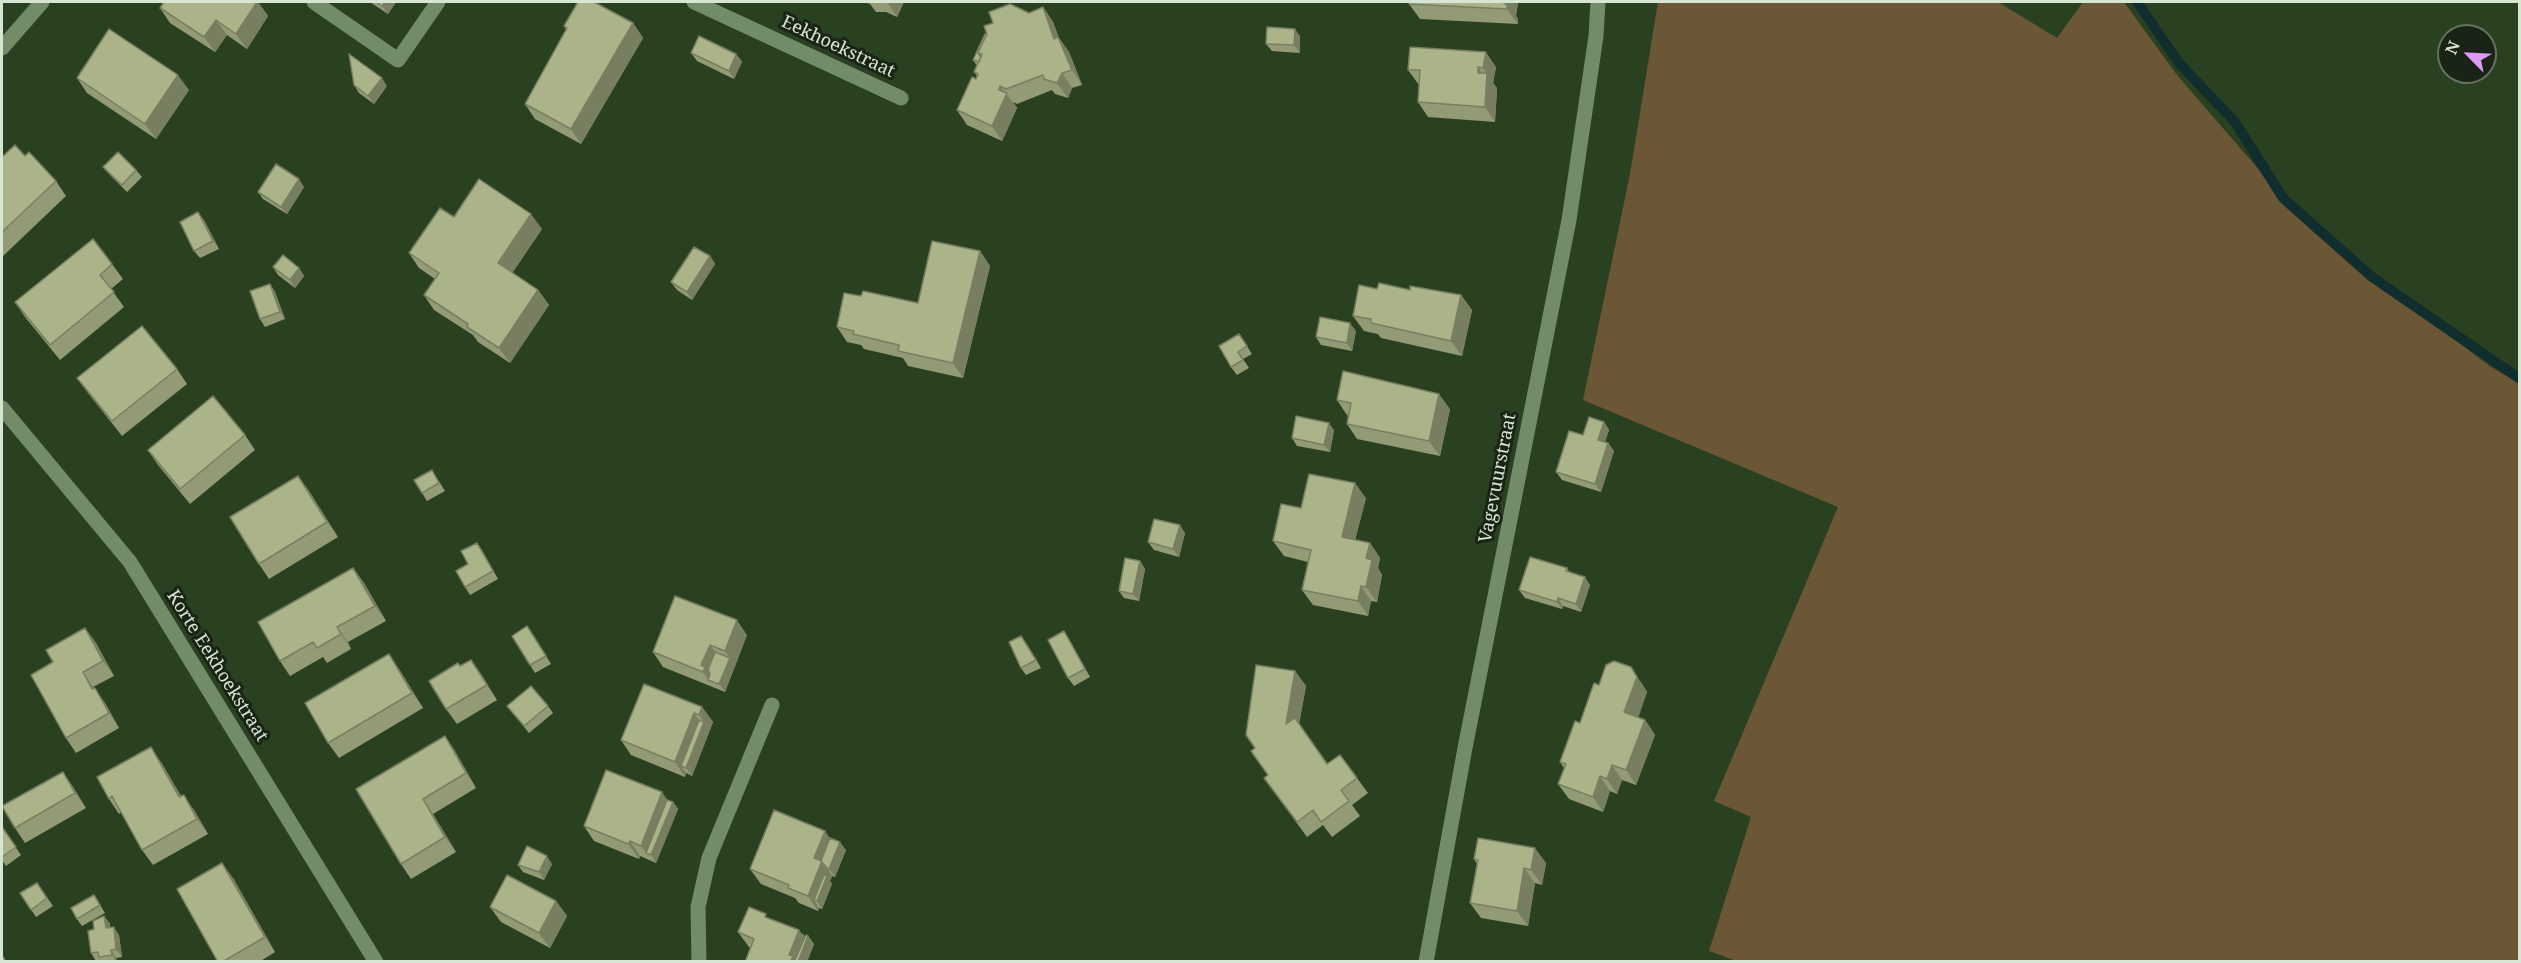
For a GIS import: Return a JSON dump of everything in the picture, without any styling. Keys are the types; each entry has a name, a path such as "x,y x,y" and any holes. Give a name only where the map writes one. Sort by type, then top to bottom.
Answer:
{"street":[{"path":"2,48 42,2"},
{"path":"314,2 399,60 438,2"},
{"name":"Eekhoekstraat","path":"694,2 901,98"},
{"name":"Vagevuurstraat","path":"1426,962 1465,748 1569,220 1596,36 1598,2"},
{"name":"Korte Eekhoekstraat","path":"2,408 130,562 376,962"},
{"path":"699,962 698,908 710,858 772,705"}],"shaded area":[{"path":"1658,2 1998,2 2057,38 2083,2 2124,2 2177,75 2312,231 2491,367 2519,383 2519,961 1739,962 1709,951 1751,817 1714,801 1838,507 1583,400 1630,174"}],"building":[{"path":"164,2 257,2 236,34 216,20 204,37 160,8"},
{"path":"578,2 594,2 633,23 571,129 525,104 567,28 564,26"},
{"path":"1409,2 1505,2 1507,9 1409,4"},
{"path":"1010,4 1029,13 1043,7 1054,39 1058,37 1072,70 1062,73 1057,83 1044,79 1043,75 1006,89 1000,86 999,90 1007,93 992,126 957,110 972,77 976,79 978,74 974,72 982,54 978,53 987,34 984,26 993,23 989,12"},
{"path":"1267,27 1295,29 1294,45 1266,44"},
{"path":"109,29 178,75 145,124 77,78"},
{"path":"987,34 978,53 981,57 979,62 973,60"},
{"path":"699,36 736,54 729,71 691,53"},
{"path":"1410,47 1486,52 1483,68 1478,67 1478,73 1487,73 1485,107 1418,102 1420,70 1408,70"},
{"path":"349,54 382,78 368,96 354,85"},
{"path":"15,145 25,156 29,152 56,181 2,232 2,157"},
{"path":"118,152 136,170 122,185 103,167"},
{"path":"276,164 299,179 281,207 258,192"},
{"path":"479,179 531,214 498,263 538,290 499,348 424,295 439,273 409,253 440,208 454,217"},
{"path":"198,212 213,241 194,251 180,222"},
{"path":"93,239 112,264 100,275 114,292 50,345 15,302"},
{"path":"932,241 980,251 953,363 898,351 899,345 853,334 854,331 837,327 844,293 861,296 863,291 918,303"},
{"path":"694,247 710,256 687,292 671,282"},
{"path":"283,255 299,268 290,280 273,267"},
{"path":"1379,283 1410,290 1410,286 1461,295 1451,341 1371,323 1371,319 1353,316 1359,285 1377,289"},
{"path":"270,284 280,312 260,319 250,291"},
{"path":"1320,317 1350,323 1347,343 1316,337"},
{"path":"142,326 177,369 112,421 77,378"},
{"path":"1239,334 1247,346 1238,352 1243,360 1231,367 1219,346"},
{"path":"1343,371 1439,394 1429,441 1347,424 1351,403 1337,400"},
{"path":"213,396 245,435 180,489 148,450"},
{"path":"1296,416 1329,423 1324,445 1292,438"},
{"path":"1589,417 1604,422 1598,440 1608,443 1595,484 1556,472 1569,431 1583,435"},
{"path":"432,470 439,483 422,493 414,480"},
{"path":"1309,474 1355,483 1342,537 1370,543 1366,558 1372,560 1366,587 1361,586 1358,601 1302,590 1311,550 1273,541 1281,504 1301,508"},
{"path":"298,476 327,522 259,564 230,517"},
{"path":"1154,519 1180,525 1173,549 1148,542"},
{"path":"477,543 493,571 465,587 456,571 468,564 461,551"},
{"path":"1530,557 1567,568 1566,571 1585,577 1576,604 1558,598 1557,602 1519,590"},
{"path":"1125,558 1140,561 1133,594 1119,591"},
{"path":"353,568 375,606 337,627 341,634 317,648 313,642 280,661 258,622"},
{"path":"675,596 737,620 725,651 710,645 701,665 705,667 703,672 653,652"},
{"path":"527,626 546,656 530,665 512,636"},
{"path":"85,628 103,661 83,672 109,713 66,738 31,675 53,662 46,650"},
{"path":"1064,631 1085,669 1068,678 1048,640"},
{"path":"1021,636 1036,660 1021,668 1009,642"},
{"path":"715,652 730,658 719,684 708,680 710,674 708,670"},
{"path":"389,654 412,693 328,743 305,703"},
{"path":"471,660 487,685 446,709 429,681 458,663 460,666"},
{"path":"1614,661 1631,667 1637,677 1624,712 1645,720 1626,770 1612,765 1607,779 1600,776 1593,797 1558,784 1566,764 1560,762 1575,721 1580,723 1594,683 1599,685 1606,665"},
{"path":"1256,665 1295,671 1286,724 1295,718 1327,764 1340,755 1357,778 1341,790 1349,801 1321,822 1313,810 1297,822 1264,778 1268,775 1251,751 1255,748 1246,735"},
{"path":"644,684 702,707 699,715 694,713 675,762 621,740"},
{"path":"531,686 548,706 524,726 507,706"},
{"path":"699,720 704,722 686,768 681,766"},
{"path":"445,736 466,773 423,799 445,837 401,864 356,789"},
{"path":"151,747 179,797 184,795 197,819 142,850 112,796 109,799 97,777"},
{"path":"606,770 662,792 641,846 630,841 628,844 584,826"},
{"path":"63,772 75,793 15,828 2,806"},
{"path":"667,800 673,802 651,855 646,853"},
{"path":"774,810 825,831 814,858 822,861 808,896 788,888 789,885 750,869"},
{"path":"2,827 16,847 2,857"},
{"path":"830,838 840,842 829,869 821,861"},
{"path":"1478,838 1535,848 1531,870 1524,868 1517,911 1470,903 1478,860 1474,859"},
{"path":"527,846 547,856 539,872 518,865"},
{"path":"222,863 265,937 222,962 218,962 177,889"},
{"path":"507,875 556,901 539,933 490,907"},
{"path":"824,875 827,876 817,901 814,900"},
{"path":"37,883 47,898 31,910 20,893"},
{"path":"94,895 100,905 77,919 71,908"},
{"path":"749,907 766,914 765,917 799,930 789,955 793,956 790,962 745,962 754,939 738,932"},
{"path":"104,916 106,928 114,927 116,949 111,950 112,955 99,957 98,952 91,953 88,931 94,929 93,921"},
{"path":"806,935 808,936 798,962 796,962 795,960"}],"waterway":[{"path":"2137,2 2179,63 2235,122 2283,198 2372,277 2520,379"}]}
